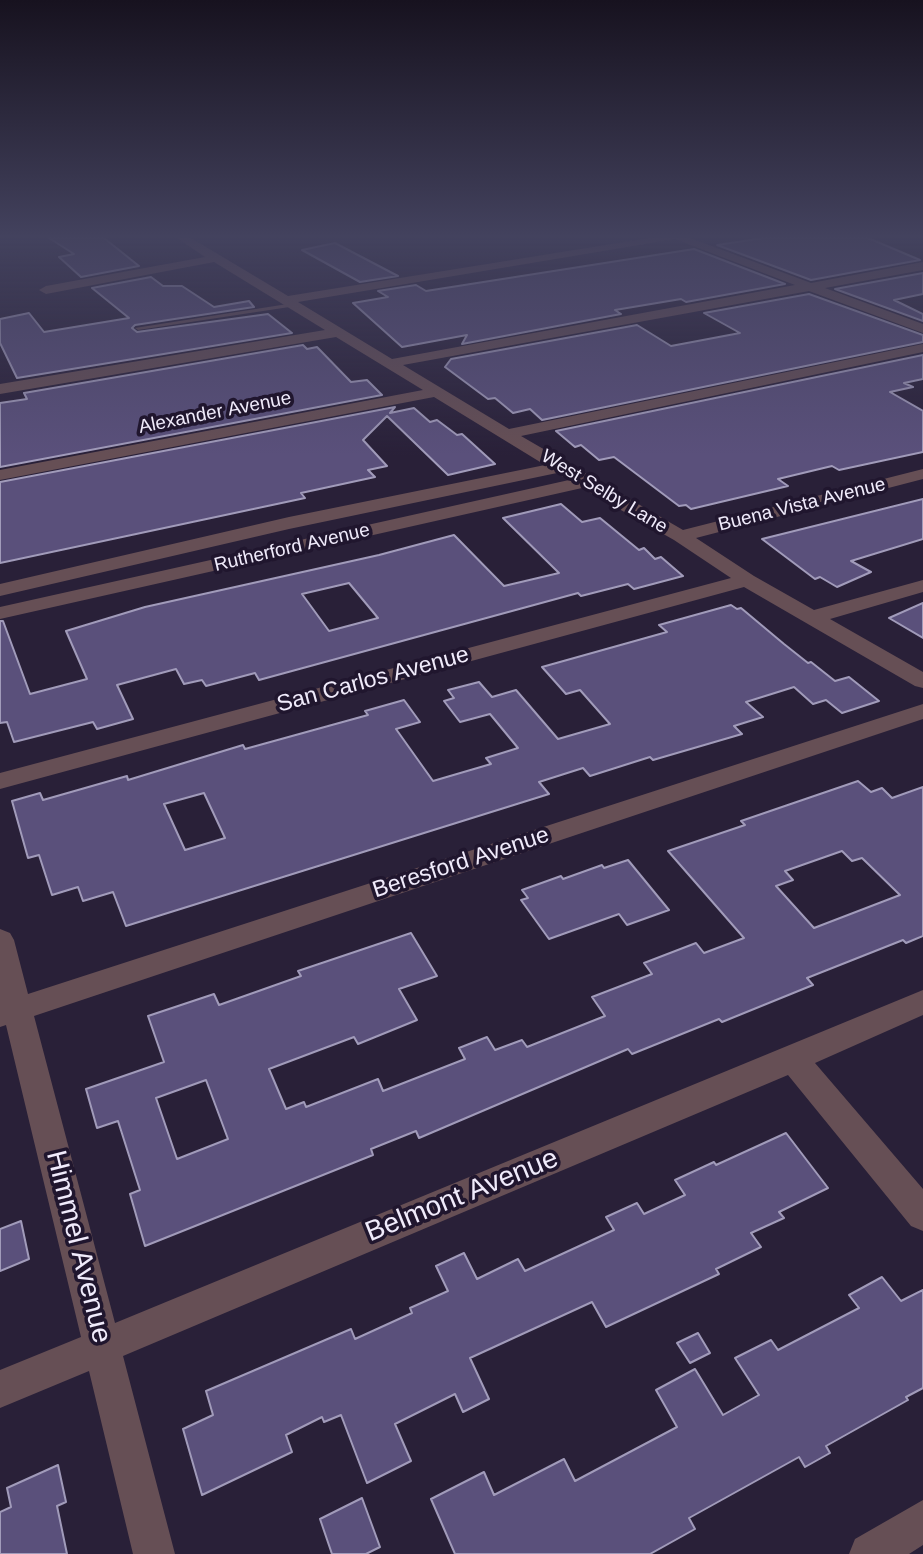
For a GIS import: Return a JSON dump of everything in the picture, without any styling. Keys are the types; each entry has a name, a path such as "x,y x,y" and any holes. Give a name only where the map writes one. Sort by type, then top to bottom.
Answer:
{"street":[{"name":"West Selby Lane","path":"305,311 584,482 681,536 747,580 923,681"},
{"path":"392,363 677,311"},
{"path":"874,311 923,329"},
{"path":"0,389 339,331"},
{"path":"509,434 923,348"},
{"name":"Alexander Avenue","path":"0,475 438,393"},
{"name":"Rutherford Avenue","path":"0,590 289,523 560,467"},
{"name":"Buena Vista Avenue","path":"681,536 923,474"},
{"name":"Rutherford Avenue","path":"0,613 584,482"},
{"name":"San Carlos Avenue","path":"0,781 747,580"},
{"path":"813,617 923,586"},
{"name":"Beresford Avenue","path":"9,1012 923,712"},
{"name":"Himmel Avenue","path":"0,940 9,1012 102,1345 154,1554"},
{"name":"Belmont Avenue","path":"0,1389 793,1059 923,1002"},
{"path":"793,1059 923,1215"},
{"path":"876,1553 923,1521"}],"lane":[{"path":"138,328 241,311"}],"building":[{"path":"120,311 231,311 135,325 132,328 137,332 268,314 292,333 17,378 0,343 0,319 29,313 44,332 129,318"},
{"path":"361,311 616,311 621,314 462,344 467,335 402,347"},
{"path":"718,311 855,311 923,335 923,342 542,420 530,409 513,413 495,398 488,399 445,367 451,359 637,325 671,346 740,333 704,313"},
{"path":"894,311 916,311 923,314 923,321"},
{"path":"303,345 307,349 317,347 351,382 367,380 382,395 0,467 0,403 27,399 24,393"},
{"path":"923,355 923,379 904,383 913,387 890,392 923,411 923,452 839,470 832,466 778,479 788,486 691,509 686,505 679,506 614,457 599,460 581,445 575,447 556,431"},
{"path":"395,407 390,413 414,408 430,422 437,420 457,435 462,434 495,464 448,475 387,416 363,440 387,466 368,470 375,477 301,493 305,498 0,563 0,482"},
{"path":"923,499 923,539 851,561 871,572 837,587 820,577 815,579 762,539"},
{"path":"561,504 582,522 600,518 639,550 644,548 655,559 661,557 683,576 634,589 628,584 581,596 578,593 259,680 255,673 206,686 202,680 184,684 176,669 117,685 133,719 97,729 93,722 14,742 7,722 0,723 0,621 3,621 30,694 87,679 66,631 145,607 379,555 454,535 504,586 559,573 503,518","holes":["349,583 378,618 329,631 302,594"]},
{"path":"923,603 923,638 889,618"},
{"path":"731,605 737,609 741,608 808,663 811,662 835,681 849,677 879,701 842,713 826,700 813,704 794,687 746,702 763,717 734,726 742,734 653,760 650,757 590,776 583,768 539,782 549,794 126,926 113,892 83,901 78,887 52,895 39,855 28,858 12,801 40,793 43,800 127,776 128,780 243,745 245,749 368,715 365,711 404,700 420,722 396,729 433,781 491,764 486,758 518,748 490,714 460,722 444,701 454,698 448,690 479,682 492,697 516,690 558,739 610,724 580,690 566,694 542,667 667,632 659,625","holes":["204,793 225,838 185,850 164,804"]},
{"path":"858,781 871,792 882,788 892,798 923,787 923,936 906,943 903,940 807,978 813,985 722,1022 719,1019 632,1054 628,1049 419,1138 416,1131 371,1149 373,1155 145,1246 130,1194 140,1190 118,1121 97,1128 86,1089 164,1062 148,1016 214,994 219,1005 301,976 298,971 411,933 437,976 399,989 417,1020 358,1044 354,1037 269,1069 286,1109 304,1102 306,1107 378,1079 383,1091 465,1059 459,1048 487,1037 495,1050 522,1040 527,1047 605,1016 592,997 652,974 644,963 696,943 704,953 744,938 668,851 745,825 741,821","holes":["842,851 852,861 862,858 900,895 814,928 776,886 793,880 785,871","206,1080 228,1139 177,1159 156,1098"]},
{"path":"628,860 669,910 627,925 619,914 549,939 521,900 528,898 522,890 561,876 563,879 602,865 604,868"},
{"path":"786,1133 828,1188 779,1212 784,1218 751,1233 761,1247 716,1269 719,1274 606,1327 592,1302 470,1358 489,1399 463,1412 455,1394 395,1424 411,1461 367,1483 341,1415 324,1422 322,1417 286,1435 292,1452 202,1495 183,1429 213,1415 206,1391 351,1329 355,1339 412,1313 410,1308 448,1291 436,1266 464,1253 477,1279 518,1259 525,1271 614,1230 606,1217 637,1203 644,1214 685,1195 675,1180 714,1162 716,1165"},
{"path":"21,1221 29,1259 0,1271 0,1229"},
{"path":"882,1277 901,1301 923,1290 923,1388 906,1397 908,1400 826,1446 830,1453 805,1467 799,1457 689,1518 695,1529 650,1554 455,1554 431,1499 484,1472 494,1495 564,1459 575,1481 677,1427 656,1390 695,1369 723,1415 759,1395 735,1358 771,1340 778,1350 859,1308 849,1295"},
{"path":"698,1333 710,1353 690,1363 677,1343"},
{"path":"58,1465 66,1502 57,1506 67,1554 0,1554 0,1512 11,1507 7,1488"},
{"path":"362,1498 380,1547 366,1554 332,1554 320,1519"}]}
